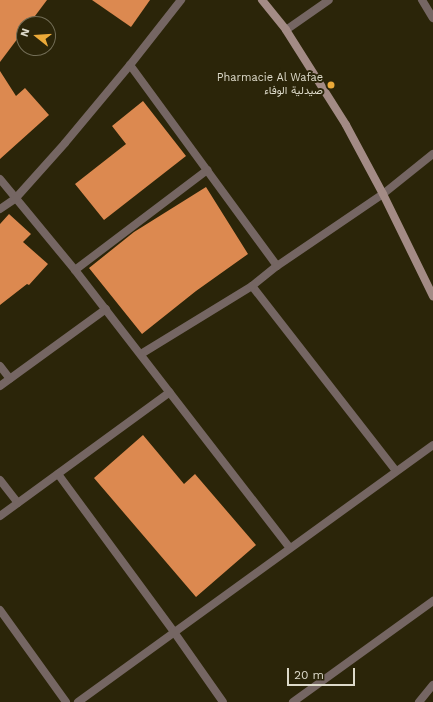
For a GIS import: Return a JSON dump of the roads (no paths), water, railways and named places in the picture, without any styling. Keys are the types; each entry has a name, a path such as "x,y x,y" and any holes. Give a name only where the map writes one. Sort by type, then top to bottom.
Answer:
{"street":[{"path":"0,209 15,199 130,65 181,0"},
{"path":"262,0 286,30 346,125 383,194 433,296"},
{"path":"286,30 329,0"},
{"path":"422,0 433,18"},
{"path":"130,65 277,266"},
{"path":"141,354 252,286 277,266 383,194 433,154"},
{"path":"75,270 207,170"},
{"path":"0,179 75,270 290,548"},
{"path":"252,286 396,471"},
{"path":"0,386 106,310"},
{"path":"0,366 10,379"},
{"path":"0,516 170,392"},
{"path":"78,702 396,471 433,446"},
{"path":"58,474 174,632 223,702"},
{"path":"0,480 18,503"},
{"path":"293,702 433,601"},
{"path":"0,610 66,702"},
{"path":"419,702 433,685"}],"place":[{"name":"Pharmacie Al Wafae صيدلية الوفاء","path":"331,85"}]}
